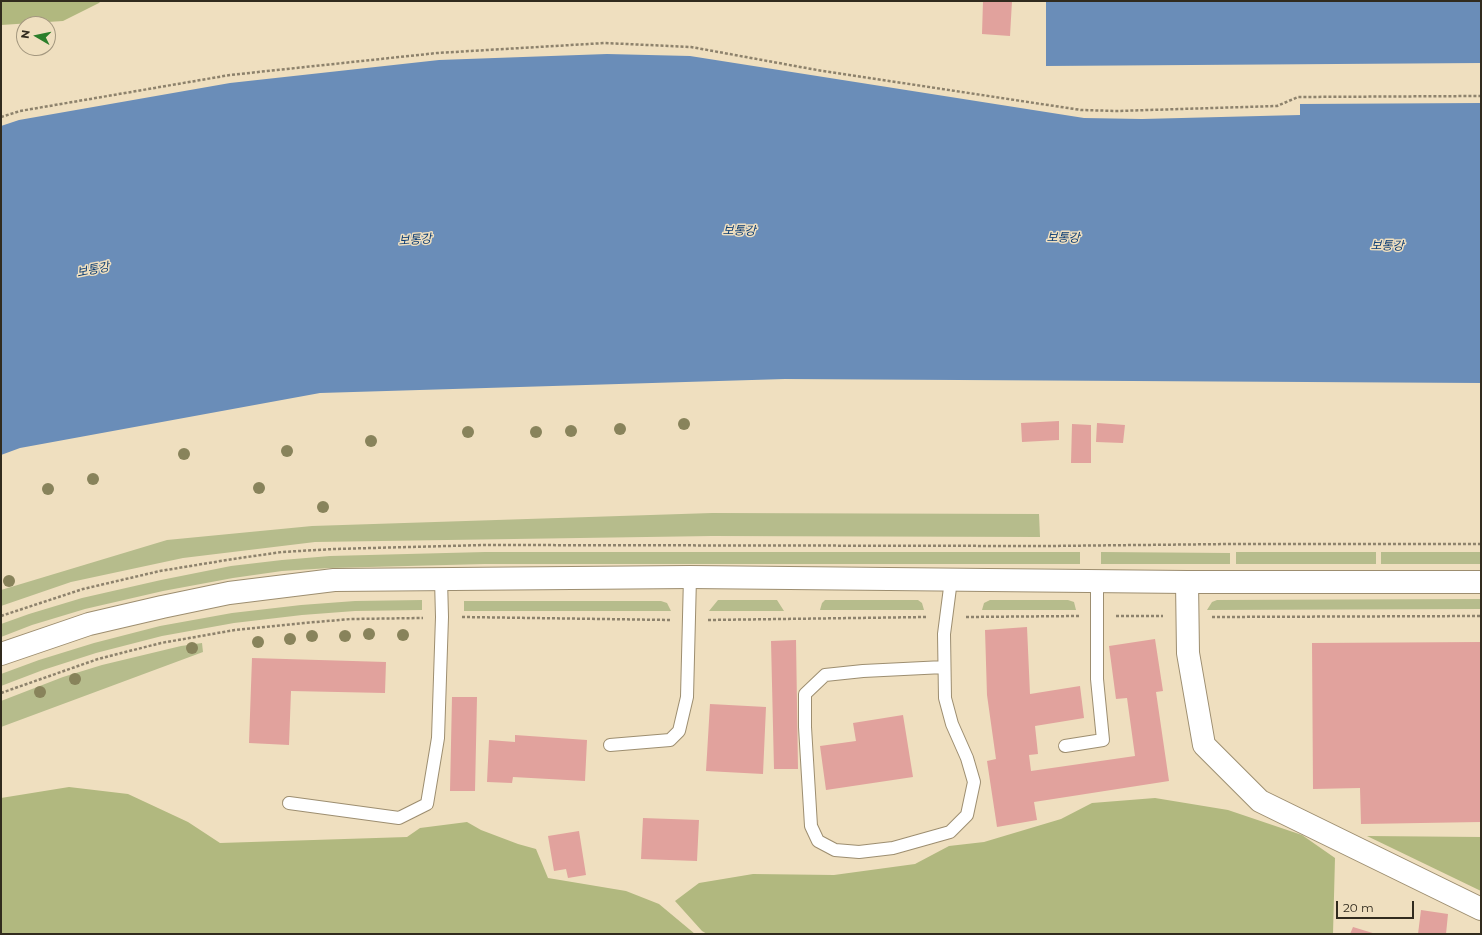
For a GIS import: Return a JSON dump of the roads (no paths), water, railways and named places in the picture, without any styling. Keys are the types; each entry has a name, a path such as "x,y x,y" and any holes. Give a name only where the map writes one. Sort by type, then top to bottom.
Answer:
{"street":[{"path":"1,654 89,624 229,593 334,580 690,577 1187,582 1481,582"},
{"path":"1187,582 1188,653 1204,745 1260,801 1481,910"}],"lane":[{"path":"610,745 670,740 679,731 686,697 690,577"},
{"path":"289,803 399,818 427,804 438,738 442,617 441,579"},
{"path":"944,667 863,671 824,675 805,694 805,727 811,826 818,840 835,850 859,852 893,848 950,832 967,816 974,782 967,758 952,724 945,698 944,634 951,580"},
{"path":"1065,746 1103,740 1097,679 1097,581"}],"water":[{"path":"1046,1 1481,1 1481,63 1046,66"},
{"name":"보통강","path":"607,54 690,56 1084,118 1142,119 1300,115 1300,104 1481,103 1481,383 785,379 320,393 20,448 1,455 1,126 19,120 230,83 439,60"}]}
